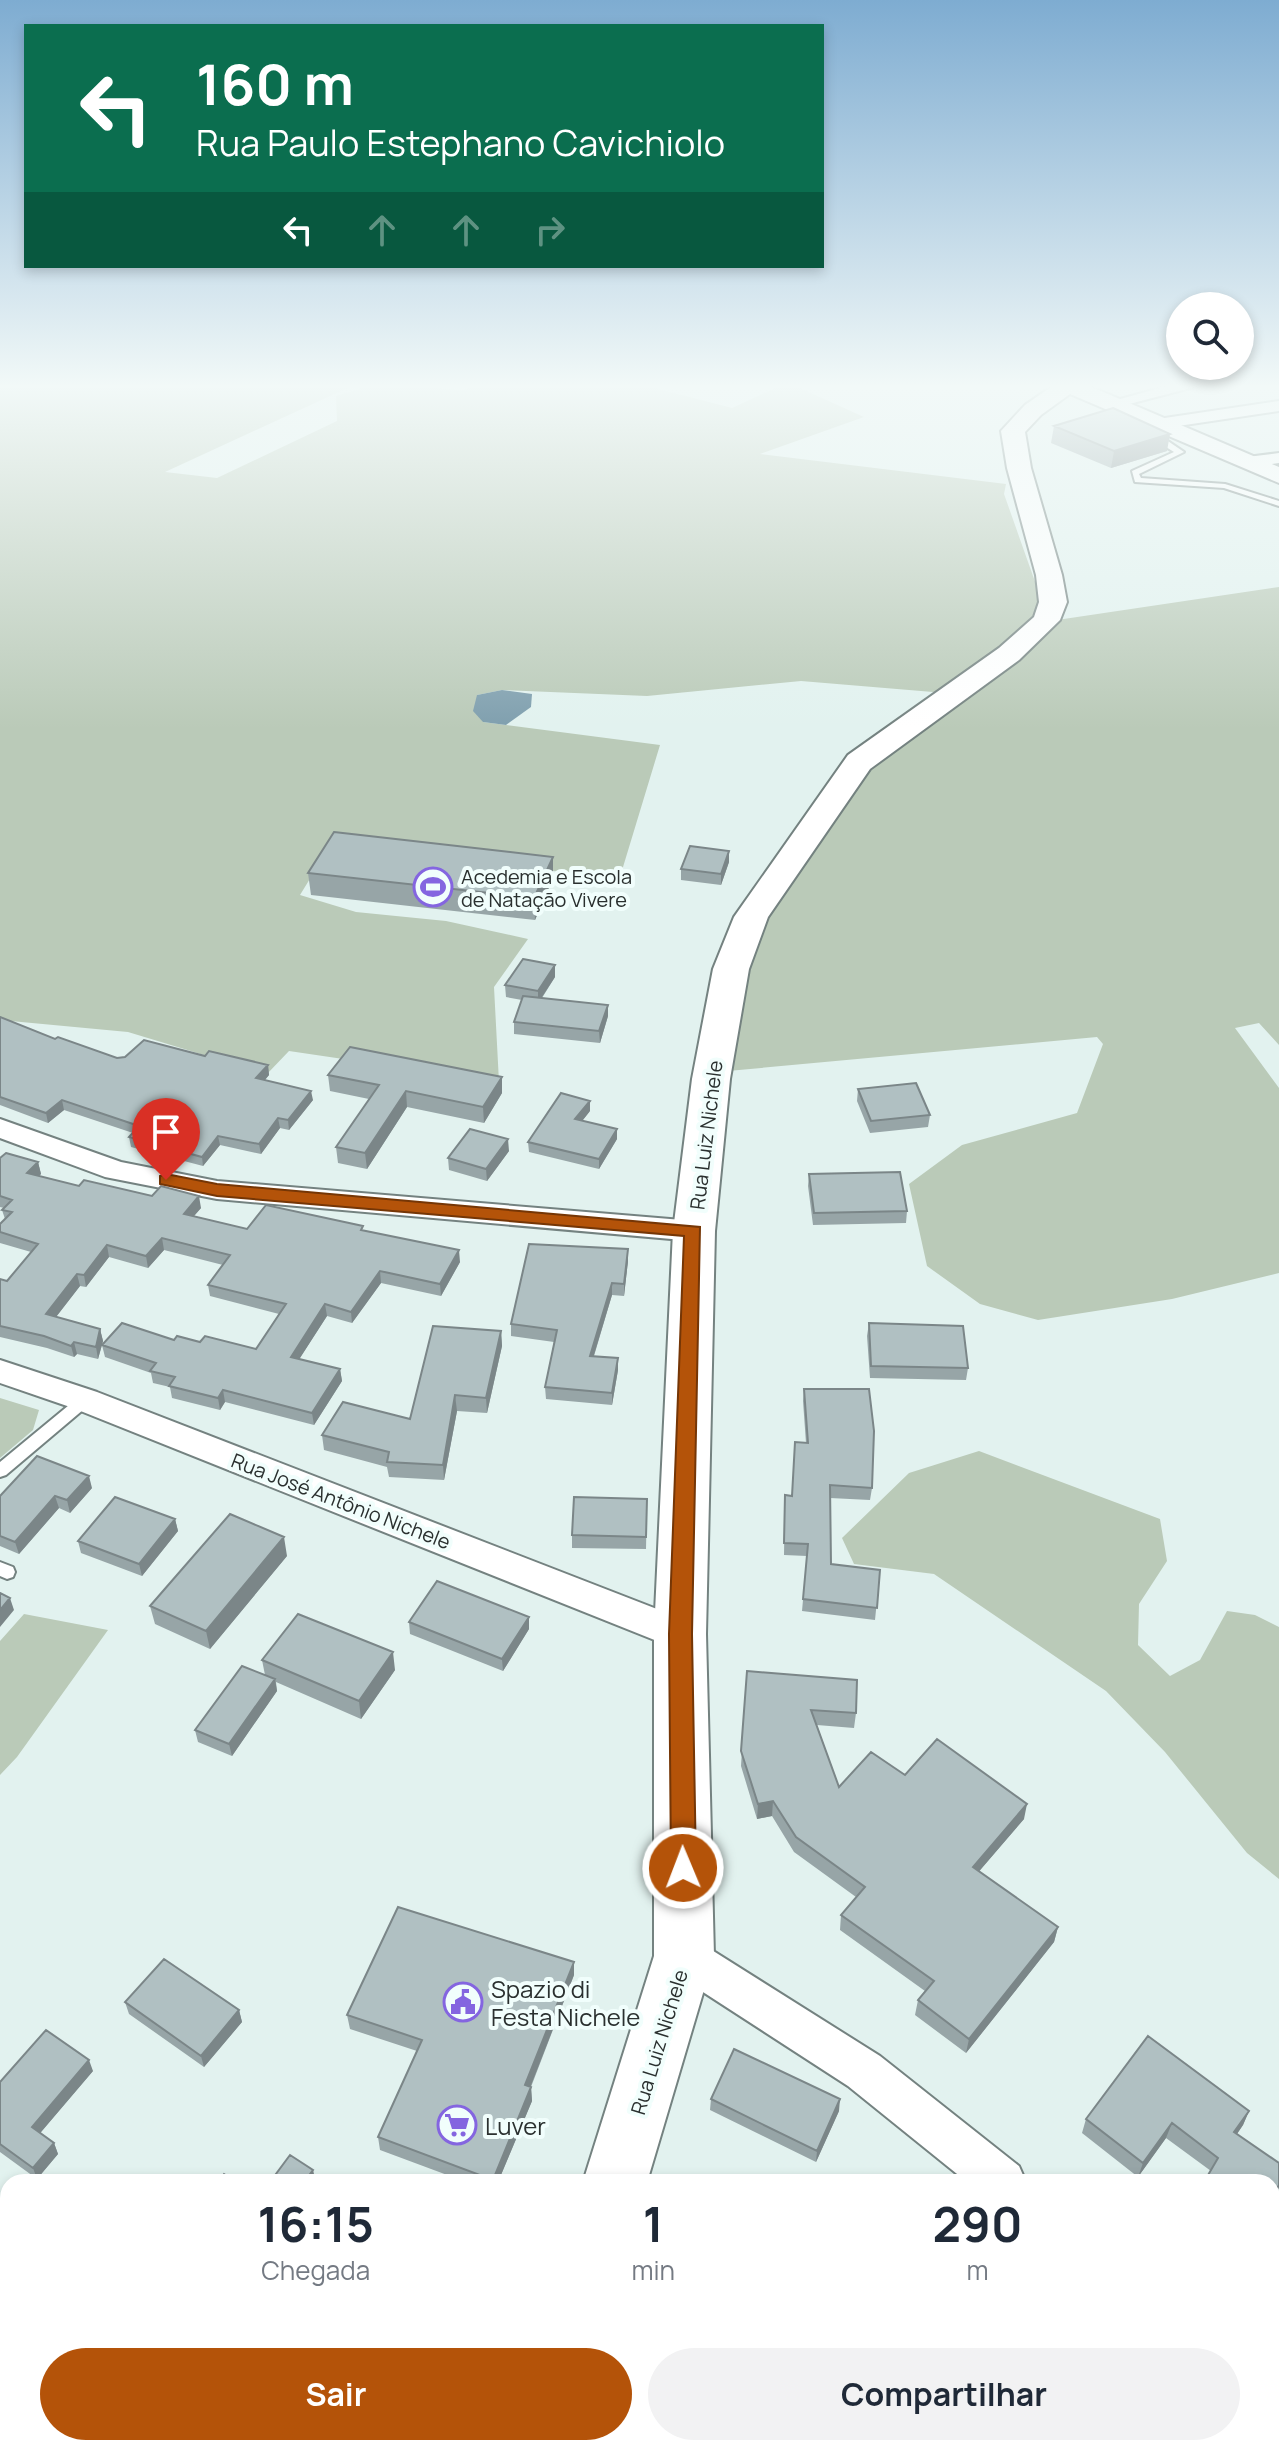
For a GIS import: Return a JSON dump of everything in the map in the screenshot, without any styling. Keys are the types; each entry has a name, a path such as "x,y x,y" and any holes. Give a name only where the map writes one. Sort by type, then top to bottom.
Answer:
{"street":[{"name":"Rua Luiz Nichele","path":"617,2174 684,1956 680,1634 694,1231 711,1079 731,969 751,917 793,852 859,762 1009,654 1046,620 1053,602 1049,575 1028,500"},
{"path":"0,1128 115,1170 217,1190 694,1231"},
{"name":"Rua José Antônio Nichele","path":"0,1371 85,1400 680,1634"},
{"path":"684,1956 864,2071 993,2174"}],"lane":[{"path":"0,1471 85,1400"}],"green space":[{"path":"0,500 1006,500 1039,593 1057,620 1279,587 1279,1045 1259,1023 1235,1028 1279,1088 1279,1273 1172,1299 1038,1320 980,1304 927,1266 909,1184 962,1145 1077,1113 1103,1044 1097,1037 728,1071 742,978 762,916 873,760 969,695 801,681 647,696 502,690 477,695 483,722 660,745 620,877 327,851 300,895 356,912 446,921 528,939 494,987 499,1082 289,1051 267,1074 128,1032 0,1020"},
{"path":"0,1398 39,1410 33,1430 0,1458"},
{"path":"979,1451 1160,1519 1167,1561 1139,1604 1138,1645 1170,1676 1200,1660 1227,1611 1255,1615 1279,1627 1279,1879 1247,1853 1165,1752 1106,1691 934,1574 854,1564 842,1538 909,1473"},
{"path":"24,1614 108,1630 17,1757 0,1775 0,1641"}],"water":[{"path":"502,690 532,694 531,707 506,725 483,722 473,711 477,695"}],"building":[{"path":"334,832 553,857 534,898 308,873"},
{"path":"690,846 729,851 721,874 681,869"},
{"path":"523,959 555,965 538,991 505,985"},
{"path":"523,996 608,1005 599,1031 514,1022"},
{"path":"0,1017 55,1039 58,1037 117,1058 125,1057 144,1040 205,1056 209,1051 268,1065 256,1078 311,1091 288,1120 278,1118 259,1144 218,1136 202,1157 129,1137 139,1126 62,1100 46,1113 0,1097"},
{"path":"350,1047 502,1077 483,1107 406,1091 365,1153 336,1147 379,1085 328,1075"},
{"path":"916,1083 930,1115 871,1121 858,1089"},
{"path":"561,1093 590,1101 575,1119 617,1129 599,1159 528,1142"},
{"path":"470,1129 508,1139 486,1169 448,1158"},
{"path":"6,1153 38,1162 27,1173 79,1186 84,1180 152,1196 161,1186 199,1196 184,1214 247,1229 266,1205 363,1226 361,1230 459,1250 440,1284 380,1271 351,1312 325,1304 291,1357 340,1369 312,1413 223,1390 218,1398 169,1386 175,1377 150,1371 156,1363 102,1345 122,1323 174,1340 177,1336 200,1342 205,1336 256,1349 286,1304 208,1285 230,1255 162,1238 146,1256 107,1245 84,1275 77,1274 46,1314 100,1329 96,1347 74,1342 71,1346 0,1326 0,1279 7,1281 38,1244 0,1232 0,1224 12,1212 2,1210 12,1200 0,1196 0,1158"},
{"path":"900,1172 907,1211 814,1213 809,1174"},
{"path":"529,1244 628,1249 624,1284 612,1283 590,1356 618,1358 612,1393 545,1387 557,1330 511,1324"},
{"path":"869,1323 963,1326 968,1368 871,1366"},
{"path":"433,1326 501,1331 486,1398 455,1395 443,1465 387,1462 389,1452 322,1435 343,1402 410,1419"},
{"path":"804,1389 869,1389 874,1431 872,1488 830,1485 831,1564 880,1570 877,1608 803,1599 808,1544 784,1543 785,1495 792,1496 795,1442 808,1443"},
{"path":"37,1456 89,1476 67,1500 55,1496 15,1542 0,1536 0,1496"},
{"path":"115,1497 175,1519 139,1564 78,1541"},
{"path":"574,1497 647,1499 646,1537 572,1535"},
{"path":"230,1514 284,1537 206,1631 150,1606"},
{"path":"437,1581 529,1617 502,1659 409,1622"},
{"path":"0,1593 10,1598 0,1610"},
{"path":"298,1614 393,1652 359,1701 262,1660"},
{"path":"242,1666 275,1679 229,1744 195,1730"},
{"path":"747,1671 857,1680 856,1713 811,1710 839,1787 871,1752 905,1775 937,1739 1027,1804 973,1867 1058,1927 969,2039 918,2000 934,1981 841,1915 865,1887 796,1837 773,1801 758,1804 741,1751"},
{"path":"398,1907 574,1962 525,2085 531,2087 495,2174 477,2174 378,2137 422,2040 347,2015"},
{"path":"164,1959 239,2010 201,2056 125,2002"},
{"path":"46,2030 89,2060 32,2127 54,2143 33,2168 0,2144 0,2082"},
{"path":"1148,2036 1249,2111 1234,2132 1279,2163 1279,2174 1209,2174 1218,2158 1172,2123 1143,2163 1086,2119"},
{"path":"734,2049 840,2099 817,2151 711,2099"},
{"path":"290,2155 313,2170 310,2174 276,2174"}],"place":[{"name":"Acedemia e Escola de Natação Vivere","path":"433,887"},
{"name":"Spazio di Festa Nichele","path":"463,2002"},
{"name":"Luver","path":"457,2125"}],"route":[{"path":"166,1180 217,1190 694,1231 680,1634 683,1868"}]}
